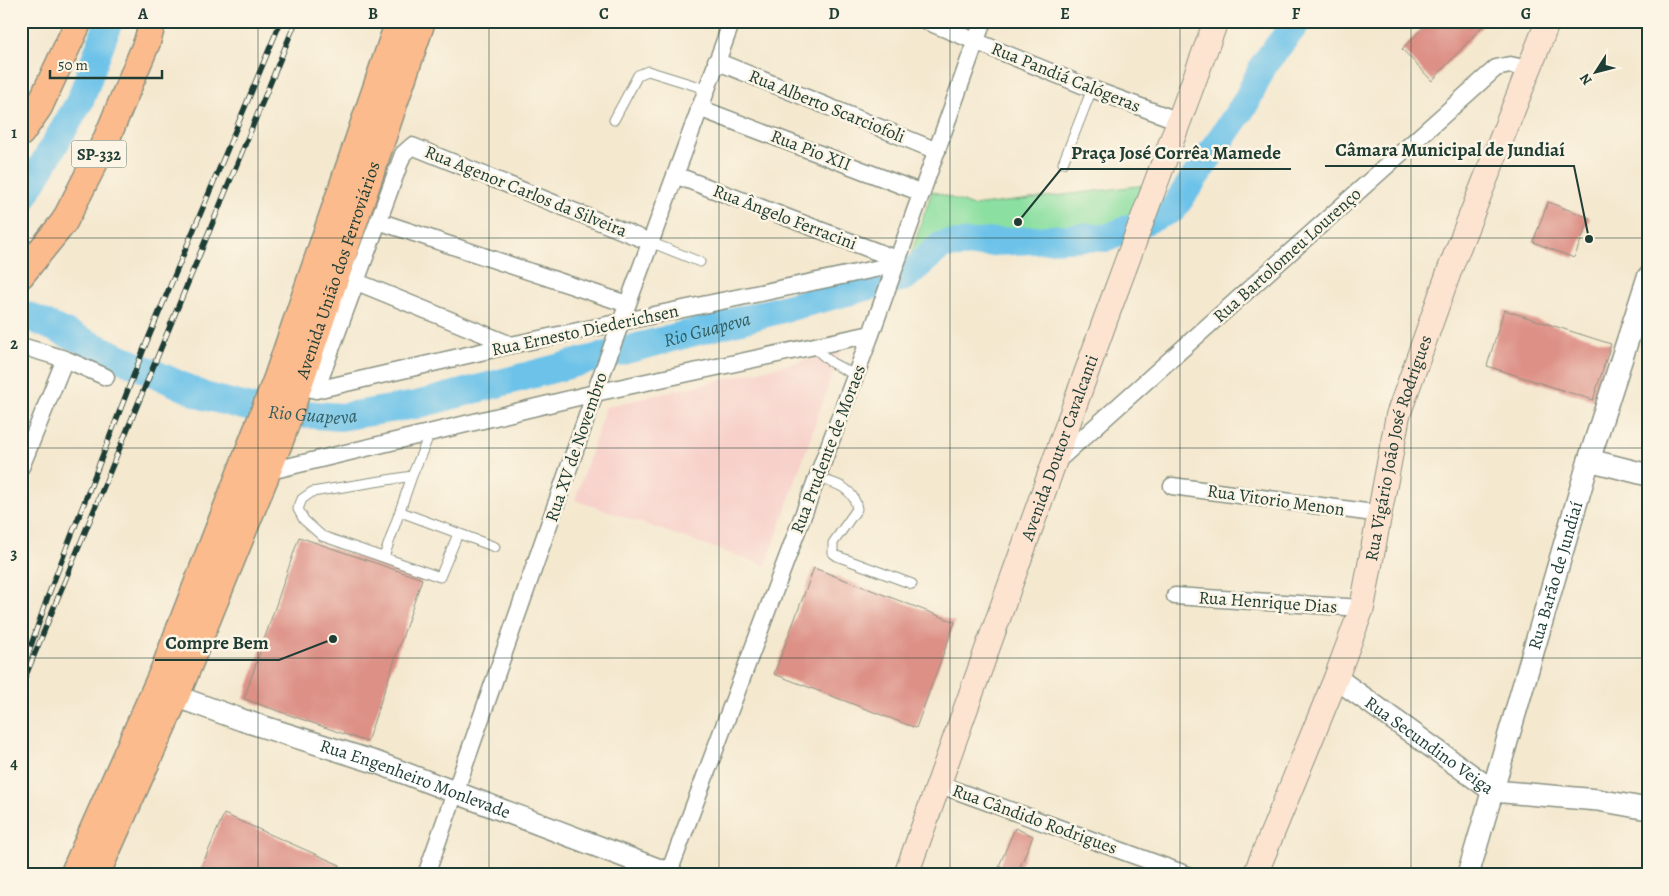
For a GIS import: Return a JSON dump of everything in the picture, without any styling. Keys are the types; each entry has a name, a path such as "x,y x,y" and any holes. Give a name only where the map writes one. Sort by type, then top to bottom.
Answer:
{"main road":[{"path":"28,118 79,21"},
{"name":"SP-332","path":"21,275 64,222 106,140 147,42 153,21"},
{"name":"Avenida União dos Ferroviários","path":"73,875 103,806 166,693 281,438 292,388 399,21"},
{"name":"Avenida União dos Ferroviários","path":"96,875 166,693 255,433 292,388 422,21"},
{"name":"Avenida Doutor Cavalcanti","path":"906,875 1127,260 1216,21"},
{"name":"Rua Vigário João José Rodrigues","path":"1255,875 1336,678 1362,608 1398,415 1450,269 1548,21"},
{"path":"1538,48 1557,21"},
{"path":"64,875 103,806"}],"street":[{"name":"Rua XV de Novembro","path":"426,875 627,304 732,21"},
{"name":"Rua Pandiá Calógeras","path":"926,21 1092,89 1179,121"},
{"name":"Rua Prudente de Moraes","path":"670,874 871,334 893,267 922,193 983,21"},
{"name":"Rua Alberto Scarciofoli","path":"716,61 937,151"},
{"name":"Rua Bartolomeu Lourenço","path":"1053,465 1496,68 1510,64 1528,69"},
{"name":"Rua Pio XII","path":"699,108 922,193"},
{"name":"Rua Agenor Carlos da Silveira","path":"378,221 403,154 412,146 650,242"},
{"name":"Rua Ângelo Ferracini","path":"675,175 893,267"},
{"path":"292,388 357,282 378,221 627,304"},
{"name":"Rua Ernesto Diederichsen","path":"292,388 511,346 618,330 893,267"},
{"name":"Rua Barão de Jundiaí","path":"1468,875 1589,460 1648,277"},
{"path":"357,282 511,346"},
{"path":"266,472 430,433 598,386 871,334"},
{"path":"21,346 65,359 106,377"},
{"path":"21,467 65,359"},
{"path":"1589,460 1648,474"},
{"name":"Rua Vitorio Menon","path":"1172,486 1380,514"},
{"name":"Rua Henrique Dias","path":"1175,596 1362,608"},
{"name":"Rua Secundino Veiga","path":"1336,678 1493,790 1598,800 1648,809"},
{"name":"Rua Engenheiro Monlevade","path":"166,693 378,763 670,874"},
{"name":"Rua Cândido Rodrigues","path":"938,784 1188,875"}],"lane":[{"path":"614,120 638,75 643,72 648,71 706,89"},
{"path":"1063,163 1092,89"},
{"path":"650,242 700,262"},
{"path":"812,346 832,363 855,375"},
{"path":"384,557 412,476 430,433"},
{"path":"412,476 312,492 302,499 298,509 304,520 322,536 440,577 458,534"},
{"path":"817,478 848,490 856,499 857,508 833,544 833,553 912,584"},
{"path":"401,512 495,547"}],"shaded area":[{"path":"840,352 766,566 575,500 606,407"}],"green space":[{"path":"1146,185 1138,215 1092,229 990,233 935,240 906,269 932,191 973,206"}],"building":[{"path":"1429,21 1487,21 1432,81 1402,49"},
{"path":"1548,202 1590,218 1574,258 1533,242"},
{"path":"1504,310 1611,344 1593,400 1487,366"},
{"path":"299,537 422,579 367,742 244,699"},
{"path":"814,568 955,622 916,728 774,674"},
{"path":"224,814 340,865 336,875 198,875"},
{"path":"1015,828 1033,836 1017,874 999,866"}],"waterway":[{"path":"21,202 80,101 109,21"},
{"name":"Rio Guapeva","path":"21,315 28,316 204,396 259,410 340,417 416,405 905,277 942,245 1086,237 1107,238 1173,209 1246,102 1264,64 1298,21"}],"railway":[{"path":"27,657 48,596 143,351 281,21"},
{"path":"21,687 296,21"}],"place":[{"name":"Praça José Corrêa Mamede","path":"1018,222"},
{"name":"Câmara Municipal de Jundiaí","path":"1589,239"},
{"name":"Compre Bem","path":"333,639"}]}
